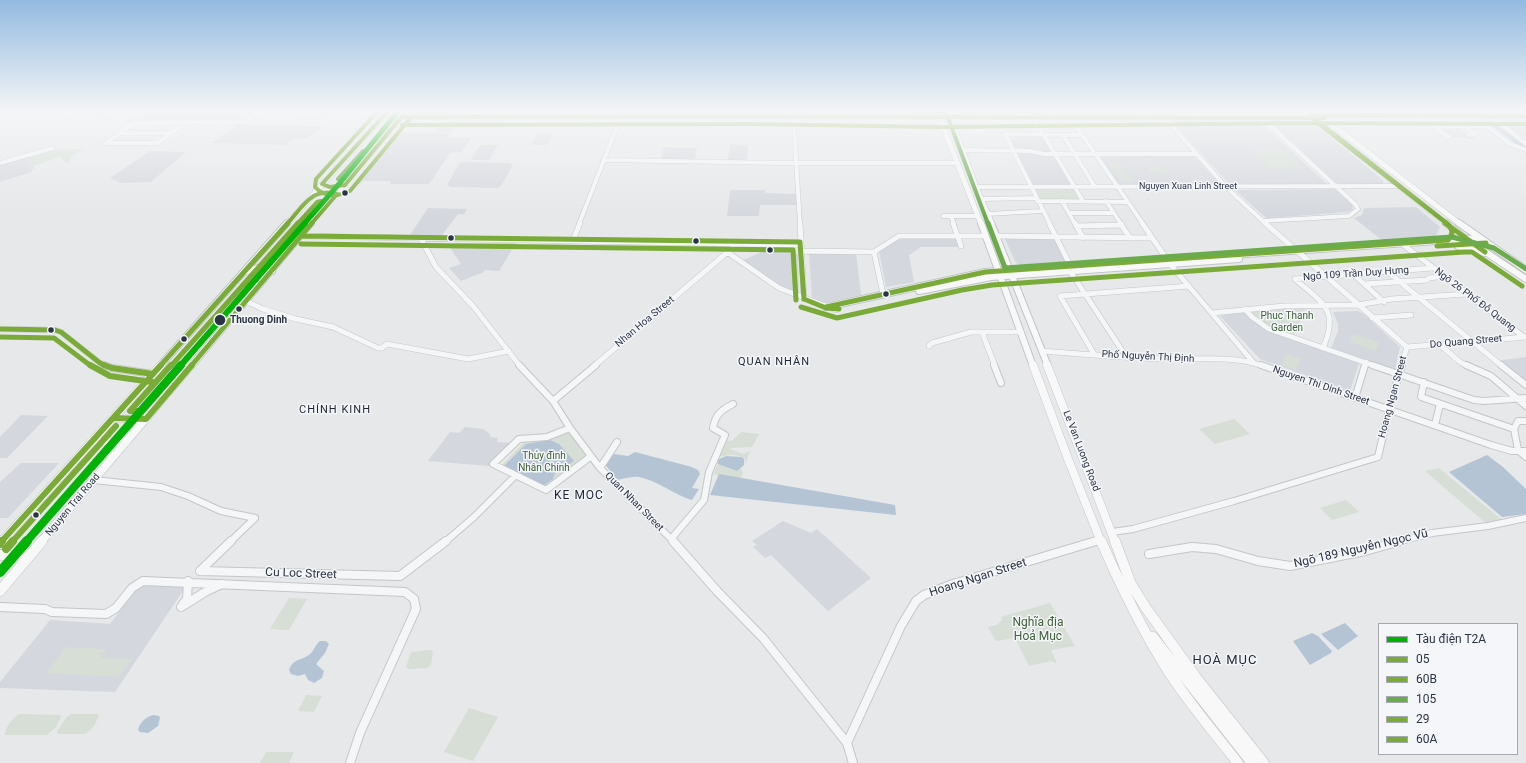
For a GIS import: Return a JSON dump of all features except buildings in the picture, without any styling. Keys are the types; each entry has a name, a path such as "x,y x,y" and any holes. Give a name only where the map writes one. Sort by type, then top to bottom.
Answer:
{"main road":[{"path":"0,544 355,147"},
{"path":"301,236 378,147"},
{"name":"Le Van Luong Road","path":"951,147 1068,458 1123,590 1170,672 1195,708 1238,763"},
{"name":"Le Van Luong Road","path":"961,147 976,187 1012,272 1131,584 1155,622 1191,672 1264,763"},
{"path":"1351,147 1361,147 1443,212 1526,270"},
{"path":"1351,147 1451,227 1526,279"},
{"path":"322,184 325,187 330,188 345,185"},
{"path":"312,195 326,191 337,194"},
{"path":"1450,242 1453,233 1451,227"},
{"name":"Nguyen Trai Road","path":"0,591 301,236"},
{"path":"1298,253 1406,248 1480,238"},
{"path":"826,307 957,280 999,273 1298,253 1401,244 1450,242 1474,244 1486,243"},
{"path":"1450,242 1491,255"},
{"path":"255,259 258,263 264,265 279,262"},
{"path":"244,272 258,268 266,268 272,271"},
{"path":"836,310 884,296"},
{"path":"1043,390 1057,389"},
{"path":"112,418 146,419"},
{"path":"92,441 125,443"},
{"path":"0,555 28,558"},
{"path":"1155,622 1162,648"},
{"path":"1142,625 1162,648 1252,763"}],"street":[{"path":"576,240 609,147"},
{"path":"796,147 804,299"},
{"path":"1011,147 1070,268 1125,356"},
{"path":"1052,147 1083,201"},
{"path":"1071,147 1095,187"},
{"path":"1089,147 1168,262 1253,362"},
{"name":"Hoang Ngan Street","path":"1112,532 1133,529 1234,501 1378,457 1389,409 1407,347 1262,221 1226,187 1190,147"},
{"path":"1262,221 1353,214 1358,209 1356,205 1293,147"},
{"path":"0,163 53,148"},
{"path":"962,150 1012,150 1056,154 1196,154"},
{"path":"604,160 797,163 958,163"},
{"name":"Nguyen Xuan Linh Street","path":"976,187 1399,186"},
{"path":"987,187 992,199"},
{"path":"982,199 1127,202"},
{"path":"1062,201 1083,238"},
{"path":"1106,201 1130,238"},
{"path":"987,214 1042,211"},
{"path":"1069,213 1114,213"},
{"path":"943,216 978,216"},
{"path":"951,216 961,246"},
{"path":"1076,226 1122,225"},
{"path":"301,236 683,242 800,246 874,252 899,236 985,236"},
{"path":"997,236 1056,238 1151,238"},
{"name":"Quan Nhan Street","path":"420,237 438,270 473,306 516,361 553,401 590,457 671,539 717,591 763,638 847,743 853,763"},
{"path":"683,242 800,246"},
{"name":"Nhan Hoa Street","path":"553,401 737,244"},
{"name":"Ngõ 26 Phố Đỗ Quang","path":"1401,244 1525,337"},
{"path":"727,252 778,288 836,310"},
{"path":"874,252 884,296"},
{"name":"Ngõ 109 Trần Duy Hưng","path":"1323,306 1294,279 1432,268"},
{"path":"1419,270 1429,278"},
{"path":"1388,272 1417,298 1526,385"},
{"path":"1353,274 1384,302"},
{"path":"1365,284 1400,283 1427,280 1429,278 1444,276"},
{"path":"1094,354 1060,296 1189,286"},
{"path":"1212,312 1356,304 1384,302 1392,299 1467,294"},
{"path":"246,301 263,309 296,319 333,327 378,348 382,348 387,344 420,351 468,358 509,351"},
{"path":"1323,306 1332,320 1329,336 1323,348"},
{"path":"1245,309 1252,317 1269,329 1474,400 1484,401 1526,398"},
{"path":"1372,318 1411,315"},
{"path":"0,329 55,330 65,335 100,363 112,368 152,374"},
{"path":"929,346 932,343 965,334 982,332 1021,332"},
{"path":"982,332 1001,383"},
{"name":"Do Quang Street","path":"1407,347 1525,337"},
{"path":"1439,344 1460,362 1490,376 1526,406"},
{"name":"Phố Nguyễn Thị Định","path":"1042,351 1166,359 1222,359 1253,362"},
{"name":"Nguyen Thi Dinh Street","path":"1253,362 1491,445 1512,451 1518,450 1526,452"},
{"path":"1355,398 1366,362"},
{"path":"1424,382 1421,398 1514,429"},
{"path":"671,539 704,500 709,472 725,435 713,428 714,420 720,410 734,404"},
{"path":"1435,425 1440,404"},
{"path":"1526,421 1518,421 1514,429 1518,450 1526,457"},
{"path":"570,428 547,437 519,440 493,464 546,490 590,457"},
{"path":"600,468 617,442"},
{"name":"Cu Loc Street","path":"94,480 161,487 188,496 221,511 255,518 200,571 400,576 422,562 468,523 515,476"},
{"name":"Ngõ 189 Nguyễn Ngọc Vũ","path":"1149,554 1192,547 1216,549 1258,561 1290,566 1365,551 1432,533 1488,526 1526,518"},
{"name":"Hoang Ngan Street","path":"847,743 901,626 916,601 924,595 952,584 1101,540"},
{"path":"0,608 46,609 52,612 106,614 110,613 116,608 132,586 143,580 405,592 414,599 416,609 360,733 350,763"},
{"path":"188,582 187,599 181,607 205,592 224,583"}],"shaded area":[{"path":"384,147 465,147 462,152 450,153 429,184 390,184 391,181 363,181 360,184 353,184 365,169 370,168 374,163 372,162"},
{"path":"479,147 497,147 489,160 471,160"},
{"path":"664,147 697,148 695,159 661,159"},
{"path":"730,147 748,147 747,160 728,160"},
{"path":"1014,147 1049,147 1053,153 1015,149"},
{"path":"1195,147 1287,147 1327,184 1229,184"},
{"path":"1297,147 1342,147 1384,181 1382,184 1336,183"},
{"path":"150,151 186,152 151,182 120,183 110,178"},
{"path":"1016,152 1053,155 1072,186 1032,186"},
{"path":"1190,155 1195,157 1218,182 1216,185 1119,184 1100,157"},
{"path":"25,158 35,168 31,170 32,172 0,182 0,165"},
{"path":"463,162 510,163 513,165 501,186 497,188 450,187 447,185 459,164"},
{"path":"1336,189 1353,205 1352,210 1348,212 1269,218 1265,217 1236,191 1238,190"},
{"path":"730,190 765,190 765,193 796,194 797,205 760,205 759,216 727,216"},
{"path":"1416,207 1440,227 1435,237 1382,240 1354,218 1362,215 1364,208"},
{"path":"428,208 467,209 464,214 458,214 442,235 410,235"},
{"path":"901,238 956,238 959,247 921,247 909,255 914,282 886,287 879,251"},
{"path":"1005,239 1055,239 1067,262 1024,266 1016,263"},
{"path":"456,243 516,243 499,271 485,270 484,272 461,281 449,268 461,264 451,249"},
{"path":"769,247 791,248 798,255 799,294 781,286 743,260 769,249"},
{"path":"809,253 856,253 861,295 823,303 812,298"},
{"path":"1243,311 1266,330 1359,363 1350,391 1260,359 1220,316"},
{"path":"1358,311 1365,315 1400,347 1395,370 1331,348 1338,331 1338,324 1333,312"},
{"path":"1526,357 1526,384 1497,361"},
{"path":"21,415 48,416 7,458 0,458 0,437"},
{"path":"465,427 483,429 490,434 490,437 498,438 497,442 513,443 489,466 428,461 450,432 459,433"},
{"path":"21,463 59,463 8,518 0,518 0,482"},
{"path":"783,521 811,533 817,529 871,578 828,611 771,555 765,558 753,547 757,545 752,541"},
{"path":"139,585 187,585 115,692 0,688 0,682 50,620 110,624"}],"green space":[{"path":"60,149 83,149 71,157 68,164 60,157 33,166 25,158"},
{"path":"1251,150 1283,150 1303,168 1270,169"},
{"path":"1107,162 1118,162 1122,165 1134,182 1122,182"},
{"path":"1156,165 1166,168 1169,173 1158,175 1147,170 1149,166"},
{"path":"1030,186 1075,186 1083,201 1037,201"},
{"name":"Phuc Thanh Garden","path":"1306,308 1293,336 1269,327 1248,310"},
{"path":"1352,334 1379,342 1376,351 1350,342"},
{"path":"1286,354 1301,359 1296,370 1281,365"},
{"path":"1234,419 1250,434 1215,444 1199,429"},
{"name":"Thủy đình Nhân Chính","path":"569,429 587,457 546,489 501,466 524,442 549,438"},
{"path":"741,432 759,434 752,447 730,449 743,454 750,451 745,465 745,459 735,455 717,458 723,440 732,441"},
{"path":"718,464 737,471 740,468 743,473 740,480 713,474"},
{"path":"1439,468 1502,520 1487,524 1425,471"},
{"path":"1346,500 1359,512 1332,520 1320,508"},
{"path":"289,598 307,599 289,630 270,629"},
{"name":"Nghĩa địa Hoả Mục","path":"1050,603 1075,646 1051,650 1057,663 1051,661 1029,666 1015,638 996,641 988,627 997,625 1002,620 1001,617"},
{"path":"66,647 107,649 100,658 132,659 119,677 46,673"},
{"path":"431,650 433,652 431,665 427,668 409,669 406,667 411,652"},
{"path":"306,695 322,696 314,712 298,711"},
{"path":"469,708 498,717 473,761 444,752"},
{"path":"19,714 60,715 61,717 56,727 47,735 5,735 9,723"},
{"path":"71,714 98,714 99,716 94,726 86,734 58,734 57,731 66,718"},
{"path":"266,752 294,752 289,763 260,763"}],"water":[{"name":"Thủy đình Nhân Chính","path":"550,440 559,444 574,461 555,473 553,479 544,485 504,466 526,444"},
{"path":"635,452 692,467 698,470 700,474 692,488 699,489 692,500 685,498 659,484 639,477 617,480 605,464 614,454 628,456"},
{"path":"1487,455 1503,467 1526,489 1526,514 1502,517 1449,472"},
{"path":"726,456 742,457 744,459 744,465 737,471 718,464 717,460"},
{"path":"719,474 895,505 896,515 710,495"},
{"path":"1345,623 1358,636 1338,650 1321,634"},
{"path":"1312,633 1318,636 1332,651 1310,665 1293,641"},
{"path":"320,641 326,641 329,644 325,653 316,664 324,671 322,678 314,683 308,680 305,674 298,676 291,674 289,670 293,663 310,654"},
{"path":"153,715 159,716 160,718 158,726 148,733 140,732 138,730 142,722"}],"metro line":[{"name":"T2A","path":"0,572 345,177 369,147"}],"transit line":[{"name":"29","path":"346,147 316,179 315,187 322,194 336,196 350,191 387,147"},
{"name":"60A","path":"356,147 322,184 324,186 336,187 345,185 377,147"},
{"name":"105","path":"959,147 1005,268 1452,237 1494,248 1526,269"},
{"name":"60B","path":"1348,147 1438,218 1485,252"},
{"name":"05","path":"826,307 985,272 1450,239 1452,234 1451,227 1350,147"},
{"name":"105","path":"363,151 340,178 338,179 363,151"},
{"name":"05","path":"326,191 337,194 146,419 113,418 313,195 326,191"},
{"name":"60B","path":"321,201 142,411 130,411 317,202 321,201"},
{"name":"05","path":"301,236 800,242 804,299"},
{"name":"05","path":"1437,246 1486,243"},
{"name":"60B","path":"301,244 793,250 796,300"},
{"name":"60B","path":"801,307 837,318 962,290 992,285 1464,252 1472,252 1522,286"},
{"name":"05","path":"804,299 826,308 839,309"},
{"name":"05","path":"0,329 55,330 61,332 100,363 112,368 153,374"},
{"name":"60B","path":"0,337 54,338 97,370 110,376 152,382"},
{"name":"05","path":"0,544 113,418"},
{"name":"60B","path":"6,549 116,426"}],"place":[{"name":"Thuong Dinh","path":"220,320"}],"district":[{"name":"QUAN NHÂN","path":"774,362"},
{"name":"CHÍNH KINH","path":"335,410"},
{"name":"KE MOC","path":"579,496"},
{"name":"HOÀ MỤC","path":"1225,661"}]}
